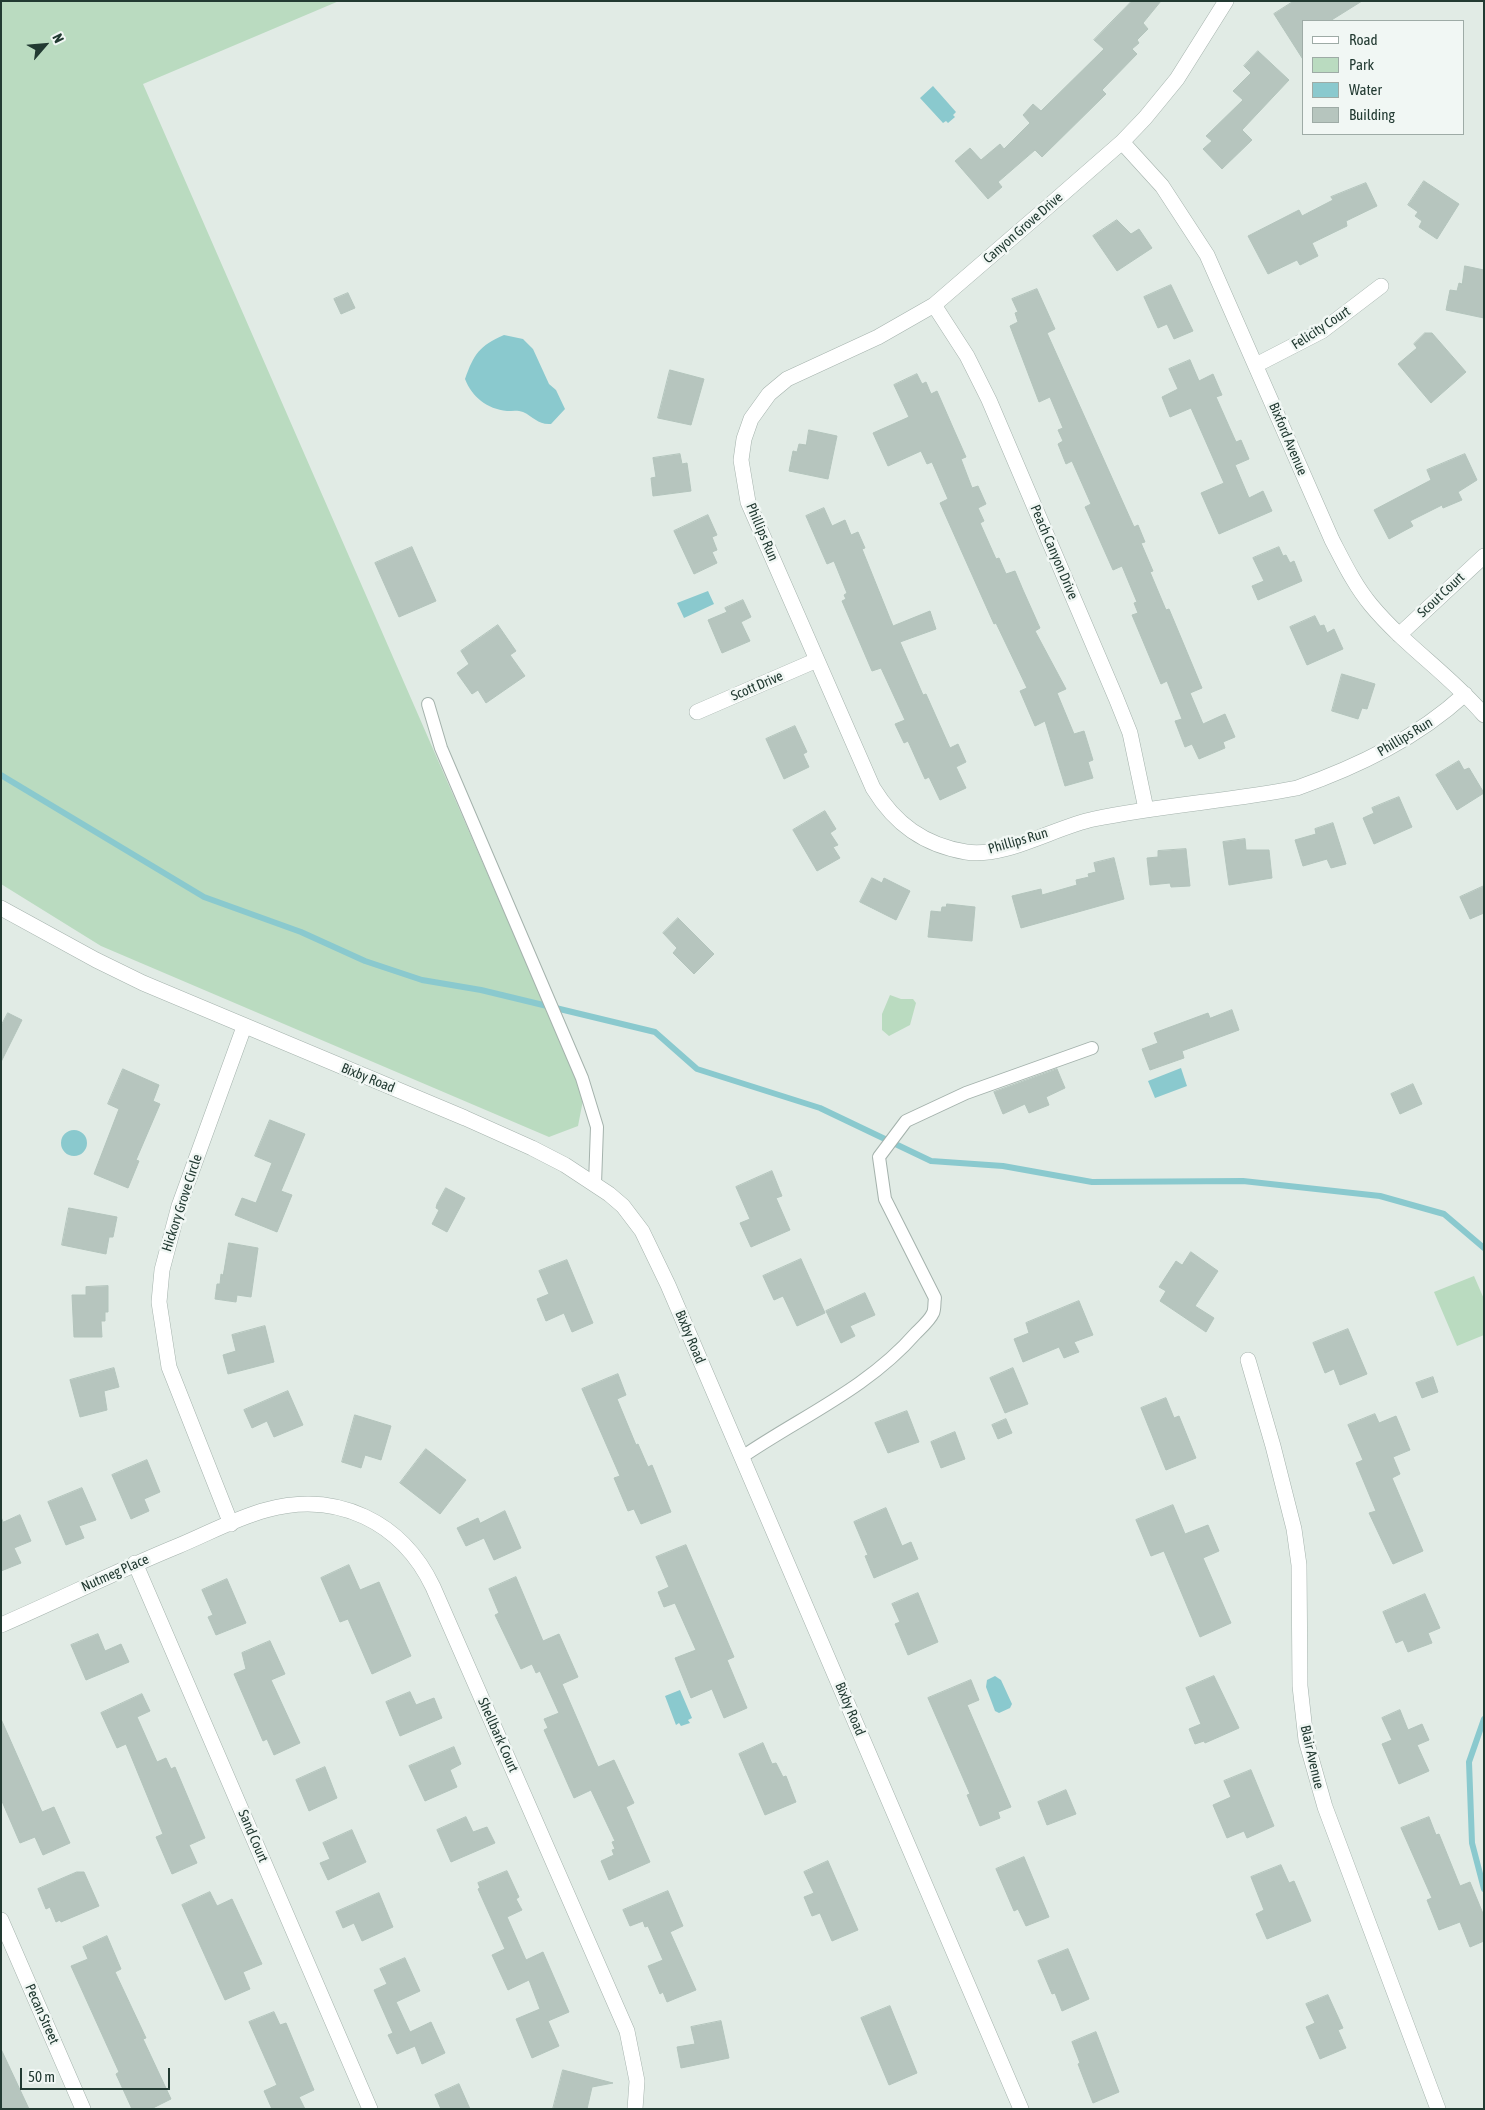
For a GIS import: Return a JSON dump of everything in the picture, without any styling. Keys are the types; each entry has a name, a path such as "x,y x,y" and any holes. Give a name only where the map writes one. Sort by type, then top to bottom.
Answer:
{"street":[{"name":"Canyon Grove Drive","path":"769,394 787,379 885,334 934,305 1122,142 1145,118 1176,79 1226,1"},
{"name":"Bixford Avenue","path":"1122,142 1162,186 1194,233 1222,284 1332,540 1348,571 1372,606 1399,635 1465,694 1484,715"},
{"name":"Felicity Court","path":"1256,365 1322,331 1381,286"},
{"name":"Peach Canyon Drive","path":"934,305 967,356 989,400 1116,698 1130,733 1146,810"},
{"name":"Phillips Run","path":"769,394 751,419 744,439 741,460 748,502 880,800 897,821 929,842 980,852 1004,848 1093,819 1146,810 1257,796 1297,788 1373,757 1441,716 1465,694"},
{"name":"Scout Court","path":"1399,635 1484,556"},
{"name":"Scott Drive","path":"697,712 817,660"},
{"name":"Bixby Road","path":"1,908 96,960 244,1027 512,1139 557,1161 595,1184 622,1206 642,1231 668,1285 1021,2109"},
{"name":"Hickory Grove Circle","path":"230,1524 169,1368 159,1302 162,1270 171,1231 244,1027"},
{"name":"Blair Avenue","path":"1248,1360 1284,1484 1296,1538 1299,1565 1300,1686 1306,1740 1324,1808 1438,2109"},
{"name":"Shellbark Court","path":"230,1524 267,1510 305,1503 323,1504 370,1518 405,1545 418,1560 433,1587 627,2030 637,2081 635,2109"},
{"name":"Nutmeg Place","path":"1,1624 230,1524"},
{"name":"Sand Court","path":"135,1564 370,2109"},
{"name":"Pecan Street","path":"1,1920 84,2109"}],"lane":[{"path":"428,704 441,748 582,1078 597,1127 595,1184"},
{"path":"742,1457 783,1429 832,1403 878,1369 909,1341 933,1314 935,1298 885,1198 879,1157 906,1121 966,1093 1092,1048"}],"green space":[{"path":"1,1 339,1 143,84 584,1095 578,1126 549,1137 101,946 1,884"},
{"path":"890,995 901,999 913,999 916,1003 910,1025 889,1036 882,1030 882,1014"},
{"path":"1474,1276 1484,1299 1484,1335 1457,1346 1434,1292"}],"water":[{"path":"933,86 956,112 953,115 955,117 948,123 946,121 943,123 920,98"},
{"path":"504,335 523,339 533,349 549,384 556,390 565,409 551,424 539,422 521,411 493,408 476,397 468,385 465,379 471,363 478,352 489,343"},
{"path":"708,591 714,604 684,618 677,603"},
{"path":"1181,1068 1187,1086 1155,1098 1148,1081"},
{"path":"74,1130 83,1134 87,1143 83,1152 74,1156 65,1152 61,1143 65,1134"},
{"path":"995,1676 1001,1680 1012,1704 1010,1708 999,1713 995,1711 986,1687 987,1680"},
{"path":"680,1690 692,1718 688,1720 690,1723 681,1726 679,1723 676,1725 665,1696"}],"building":[{"path":"1132,1 1161,1 1143,23 1148,29 1137,40 1139,43 1132,49 1137,54 1102,90 1106,94 1042,157 1035,150 998,182 1002,187 988,199 955,161 970,148 981,160 1000,144 1004,149 1030,123 1023,115 1033,104 1041,111 1104,49 1094,40"},
{"path":"1294,1 1362,1 1332,20 1302,20 1302,58 1274,14"},
{"path":"1258,51 1289,80 1242,130 1252,140 1222,169 1203,149 1212,141 1206,136 1243,100 1233,91 1251,73 1244,66"},
{"path":"1424,181 1459,204 1437,239 1419,227 1422,221 1415,216 1418,212 1408,205"},
{"path":"1366,183 1377,206 1346,221 1347,226 1312,243 1318,256 1300,265 1297,260 1268,274 1248,236 1299,210 1302,216 1333,200 1331,197"},
{"path":"1117,220 1131,234 1139,229 1152,248 1117,271 1093,236"},
{"path":"1465,266 1484,270 1484,318 1446,310 1450,290 1457,291 1459,283 1462,284"},
{"path":"1171,285 1193,331 1174,339 1167,324 1158,328 1144,297"},
{"path":"1037,289 1055,329 1047,333 1134,527 1138,525 1145,542 1141,543 1153,571 1150,572 1166,610 1169,609 1202,688 1190,693 1203,724 1225,714 1235,737 1223,742 1225,748 1199,759 1192,744 1185,747 1175,721 1182,719 1167,681 1161,684 1132,615 1138,613 1134,603 1137,602 1122,566 1113,570 1085,507 1091,504 1072,461 1066,464 1058,444 1063,441 1058,430 1063,428 1050,397 1039,402 1010,326 1018,322 1015,313 1018,312 1012,299"},
{"path":"348,293 355,308 341,314 334,299"},
{"path":"1425,333 1432,333 1466,372 1431,403 1398,364 1417,348 1414,344"},
{"path":"1190,360 1199,381 1213,374 1222,395 1216,397 1236,442 1241,440 1249,459 1235,465 1249,498 1263,491 1272,511 1219,534 1201,493 1224,483 1191,408 1170,417 1162,397 1178,389 1169,369"},
{"path":"670,370 704,379 691,425 658,418"},
{"path":"917,374 922,384 926,382 931,394 937,391 966,457 961,459 972,488 978,486 986,504 978,508 984,521 980,523 996,559 999,558 1006,574 1015,571 1040,628 1035,631 1066,689 1057,693 1074,734 1084,731 1093,760 1088,762 1093,778 1065,786 1045,721 1035,726 1020,691 1027,688 996,623 994,624 940,503 948,499 932,462 927,464 921,451 888,466 873,433 909,417 894,385"},
{"path":"809,430 837,436 828,479 789,471 793,451 797,452 799,444 806,445"},
{"path":"680,454 682,464 687,463 691,491 653,496 651,478 656,477 653,458"},
{"path":"1465,454 1477,480 1458,492 1462,500 1443,508 1442,505 1410,521 1413,526 1389,539 1374,510 1431,480 1427,470"},
{"path":"824,508 832,526 845,520 851,535 858,532 865,548 862,549 893,626 930,611 936,629 900,642 923,695 926,694 950,748 958,744 966,762 956,767 966,788 940,800 929,777 925,779 908,741 904,743 895,724 905,720 881,668 872,671 842,601 846,599 844,595 847,593 834,561 827,564 806,516"},
{"path":"708,515 717,535 712,537 717,550 712,552 717,563 694,574 674,531"},
{"path":"412,547 436,601 399,617 375,563"},
{"path":"1279,547 1283,556 1286,555 1290,563 1294,561 1302,581 1258,600 1252,586 1264,581 1253,558"},
{"path":"743,600 751,617 741,622 750,641 722,653 708,620 727,612 725,608"},
{"path":"1315,616 1320,626 1324,625 1327,633 1334,629 1343,649 1307,665 1290,627"},
{"path":"498,625 516,651 510,655 525,676 486,703 478,690 472,694 457,673 469,664 461,651"},
{"path":"1342,674 1375,684 1367,709 1362,708 1358,719 1332,711"},
{"path":"795,726 807,752 803,754 809,767 784,779 766,739"},
{"path":"1459,761 1464,770 1469,768 1484,793 1457,810 1436,775"},
{"path":"1399,797 1412,827 1374,844 1363,818 1374,813 1372,808"},
{"path":"825,811 836,829 830,833 838,845 833,847 840,858 817,871 793,830"},
{"path":"1333,823 1346,864 1331,868 1327,859 1303,866 1295,840 1316,834 1315,829"},
{"path":"1245,839 1246,850 1269,850 1272,878 1229,885 1223,842"},
{"path":"1186,849 1190,886 1171,887 1170,883 1150,885 1147,858 1158,857 1158,851"},
{"path":"1114,858 1124,899 1021,928 1012,896 1041,889 1042,895 1077,885 1076,880 1089,877 1088,874 1096,872 1094,863"},
{"path":"872,878 882,883 884,878 910,891 896,920 860,902"},
{"path":"1484,886 1484,913 1470,919 1460,897"},
{"path":"947,904 975,907 972,941 928,937 931,911 941,912 942,907 946,907"},
{"path":"678,918 714,954 694,974 673,953 677,948 663,933"},
{"path":"1232,1010 1239,1030 1182,1051 1184,1058 1150,1070 1142,1049 1158,1043 1154,1033 1208,1013 1210,1018"},
{"path":"8,1013 22,1020 1,1062 1,1026"},
{"path":"123,1069 159,1085 153,1101 160,1104 136,1160 139,1161 128,1188 94,1174 119,1109 108,1104"},
{"path":"1057,1069 1065,1088 1046,1097 1049,1105 1029,1113 1025,1104 1003,1114 994,1092"},
{"path":"1413,1084 1422,1104 1400,1114 1391,1094"},
{"path":"270,1120 305,1134 281,1191 292,1195 277,1232 235,1215 242,1198 256,1203 272,1163 255,1156"},
{"path":"772,1171 782,1196 776,1198 790,1230 751,1247 740,1223 750,1219 736,1187"},
{"path":"446,1188 465,1198 447,1232 432,1224 439,1210 436,1208 437,1204"},
{"path":"69,1208 117,1217 113,1237 109,1237 106,1254 62,1245"},
{"path":"229,1243 258,1248 251,1297 237,1295 236,1302 215,1299 217,1284 220,1284 221,1274 223,1275"},
{"path":"1191,1252 1218,1271 1195,1306 1214,1318 1206,1332 1160,1301 1166,1291 1159,1287 1176,1261 1182,1265"},
{"path":"801,1259 825,1313 797,1326 783,1296 774,1300 763,1276"},
{"path":"567,1260 593,1323 572,1332 564,1313 546,1321 537,1299 549,1294 539,1271"},
{"path":"108,1286 108,1312 105,1312 105,1321 101,1321 102,1337 74,1337 72,1295 86,1295 86,1287"},
{"path":"865,1293 875,1315 850,1326 855,1336 841,1343 826,1311"},
{"path":"1079,1301 1093,1335 1074,1342 1079,1352 1064,1358 1059,1347 1023,1362 1014,1339 1029,1333 1026,1323"},
{"path":"265,1326 274,1362 228,1374 223,1355 236,1351 232,1335"},
{"path":"1348,1329 1367,1374 1340,1385 1334,1369 1325,1373 1313,1343"},
{"path":"114,1368 119,1387 104,1391 107,1410 80,1417 70,1380"},
{"path":"1013,1368 1028,1404 1005,1413 990,1378"},
{"path":"618,1374 626,1395 617,1399 636,1445 638,1444 648,1467 652,1465 671,1512 641,1524 634,1509 628,1511 614,1478 620,1476 582,1389"},
{"path":"1433,1377 1438,1392 1422,1398 1416,1383"},
{"path":"288,1391 303,1425 274,1437 267,1421 252,1428 244,1410"},
{"path":"1166,1398 1174,1418 1179,1416 1196,1458 1166,1470 1141,1408"},
{"path":"907,1411 919,1442 888,1453 875,1423"},
{"path":"1375,1414 1379,1423 1396,1416 1410,1450 1393,1457 1400,1474 1392,1478 1423,1551 1393,1564 1369,1513 1376,1511 1356,1463 1363,1460 1348,1425"},
{"path":"355,1415 391,1426 381,1460 365,1455 361,1468 342,1462"},
{"path":"1006,1419 1012,1433 998,1439 992,1425"},
{"path":"955,1432 965,1459 941,1468 931,1442"},
{"path":"426,1449 466,1480 440,1514 400,1483"},
{"path":"147,1460 160,1492 144,1499 149,1511 131,1519 112,1475"},
{"path":"82,1488 96,1520 79,1526 84,1538 66,1545 48,1502"},
{"path":"1173,1505 1185,1534 1208,1525 1219,1551 1203,1558 1231,1623 1200,1637 1164,1551 1151,1556 1136,1520"},
{"path":"886,1508 902,1546 911,1542 918,1559 874,1578 865,1556 868,1555 854,1522"},
{"path":"505,1511 521,1548 494,1560 484,1538 466,1546 457,1528 478,1518 480,1523"},
{"path":"20,1515 31,1541 14,1548 21,1563 1,1571 1,1517 3,1522"},
{"path":"686,1545 734,1657 727,1660 747,1708 724,1718 712,1689 691,1698 675,1658 696,1650 675,1603 664,1607 658,1592 669,1587 656,1557"},
{"path":"349,1565 360,1590 379,1582 411,1656 372,1674 348,1619 340,1622 321,1578"},
{"path":"516,1577 543,1641 559,1634 578,1677 562,1684 598,1767 614,1760 634,1803 626,1807 650,1862 609,1880 601,1861 614,1855 612,1850 615,1849 612,1842 615,1841 591,1790 574,1798 544,1730 548,1728 544,1719 559,1713 540,1671 536,1673 532,1664 521,1669 495,1615 499,1613 489,1589"},
{"path":"227,1579 246,1623 216,1635 208,1617 213,1615 202,1590"},
{"path":"918,1593 938,1642 908,1655 895,1624 900,1622 892,1604"},
{"path":"1425,1594 1440,1628 1428,1633 1432,1643 1408,1652 1403,1640 1396,1643 1383,1612"},
{"path":"98,1634 105,1651 121,1644 129,1662 86,1680 71,1645"},
{"path":"270,1641 285,1674 271,1680 300,1743 274,1755 267,1739 263,1741 234,1674 246,1669 242,1653"},
{"path":"1214,1676 1239,1728 1205,1743 1204,1741 1195,1744 1189,1729 1201,1724 1186,1688"},
{"path":"971,1680 979,1700 967,1705 1011,1807 998,1812 1000,1818 980,1826 967,1795 970,1794 928,1698"},
{"path":"410,1692 416,1705 434,1698 442,1718 400,1736 386,1702"},
{"path":"142,1694 150,1711 137,1717 157,1762 166,1758 171,1769 175,1767 205,1838 189,1845 197,1863 172,1874 156,1837 163,1834 126,1744 117,1748 101,1713"},
{"path":"1400,1710 1408,1730 1422,1724 1429,1740 1417,1745 1429,1771 1399,1784 1382,1744 1392,1740 1382,1718"},
{"path":"1,1719 42,1812 54,1807 70,1843 43,1855 35,1837 20,1843 1,1799"},
{"path":"763,1743 772,1764 776,1763 783,1777 786,1776 796,1802 765,1815 739,1754"},
{"path":"454,1747 461,1764 450,1770 457,1787 425,1801 409,1766"},
{"path":"325,1767 337,1798 309,1811 296,1780"},
{"path":"1251,1770 1274,1826 1247,1838 1244,1831 1227,1838 1213,1805 1231,1797 1224,1781"},
{"path":"1066,1790 1076,1814 1047,1825 1038,1802"},
{"path":"466,1817 473,1832 487,1827 495,1843 451,1862 437,1830"},
{"path":"1429,1817 1436,1835 1439,1834 1460,1886 1470,1882 1484,1916 1484,1941 1470,1947 1460,1922 1439,1930 1427,1900 1432,1898 1401,1828"},
{"path":"352,1830 366,1862 328,1880 320,1863 330,1859 323,1843"},
{"path":"1024,1857 1049,1917 1026,1926 1018,1909 1014,1911 996,1869"},
{"path":"828,1861 858,1930 832,1941 820,1913 812,1916 804,1897 814,1893 804,1872"},
{"path":"1281,1865 1289,1883 1294,1881 1311,1921 1267,1939 1256,1914 1264,1910 1251,1877"},
{"path":"507,1871 519,1897 516,1899 522,1910 507,1917 526,1960 543,1952 569,2012 548,2021 559,2046 532,2058 516,2019 540,2009 529,1980 508,1990 492,1955 505,1949 478,1889 480,1888 478,1883"},
{"path":"77,1872 84,1872 99,1906 61,1922 60,1920 56,1922 50,1907 46,1909 38,1889"},
{"path":"668,1891 683,1926 670,1932 696,1990 667,2002 663,1992 660,1994 648,1966 663,1960 648,1926 645,1927 643,1921 630,1926 623,1910"},
{"path":"210,1892 217,1906 232,1899 262,1964 243,1972 250,1989 225,2000 182,1905"},
{"path":"379,1893 393,1927 362,1941 354,1923 343,1928 336,1912"},
{"path":"107,1936 121,1969 115,1972 146,2038 143,2039 171,2099 151,2109 132,2109 116,2074 119,2072 71,1966 88,1959 83,1947"},
{"path":"1068,1949 1089,1999 1062,2011 1055,1993 1052,1994 1038,1961"},
{"path":"405,1958 420,1991 396,2002 410,2032 431,2022 445,2053 422,2064 415,2046 397,2054 388,2035 393,2033 374,1990 387,1984 380,1969"},
{"path":"1328,1995 1343,2028 1338,2030 1346,2048 1320,2059 1306,2027 1315,2023 1306,2004"},
{"path":"890,2006 917,2073 889,2085 861,2018"},
{"path":"274,2012 280,2025 286,2023 314,2090 299,2097 305,2109 272,2109 264,2091 277,2085 249,2022"},
{"path":"721,2021 729,2058 681,2068 677,2047 695,2044 691,2027"},
{"path":"1096,2032 1119,2092 1093,2103 1072,2042"},
{"path":"1,2049 29,2109 1,2109"},
{"path":"563,2070 613,2083 592,2087 587,2109 553,2109"},
{"path":"459,2084 470,2109 441,2109 435,2095"}],"waterway":[{"path":"1,775 204,897 301,932 365,961 422,980 481,990 655,1032 697,1069 820,1108 931,1161 1003,1166 1092,1182 1243,1181 1380,1196 1444,1214 1484,1248"},
{"path":"1484,1719 1469,1762 1472,1843 1484,1889"}]}
